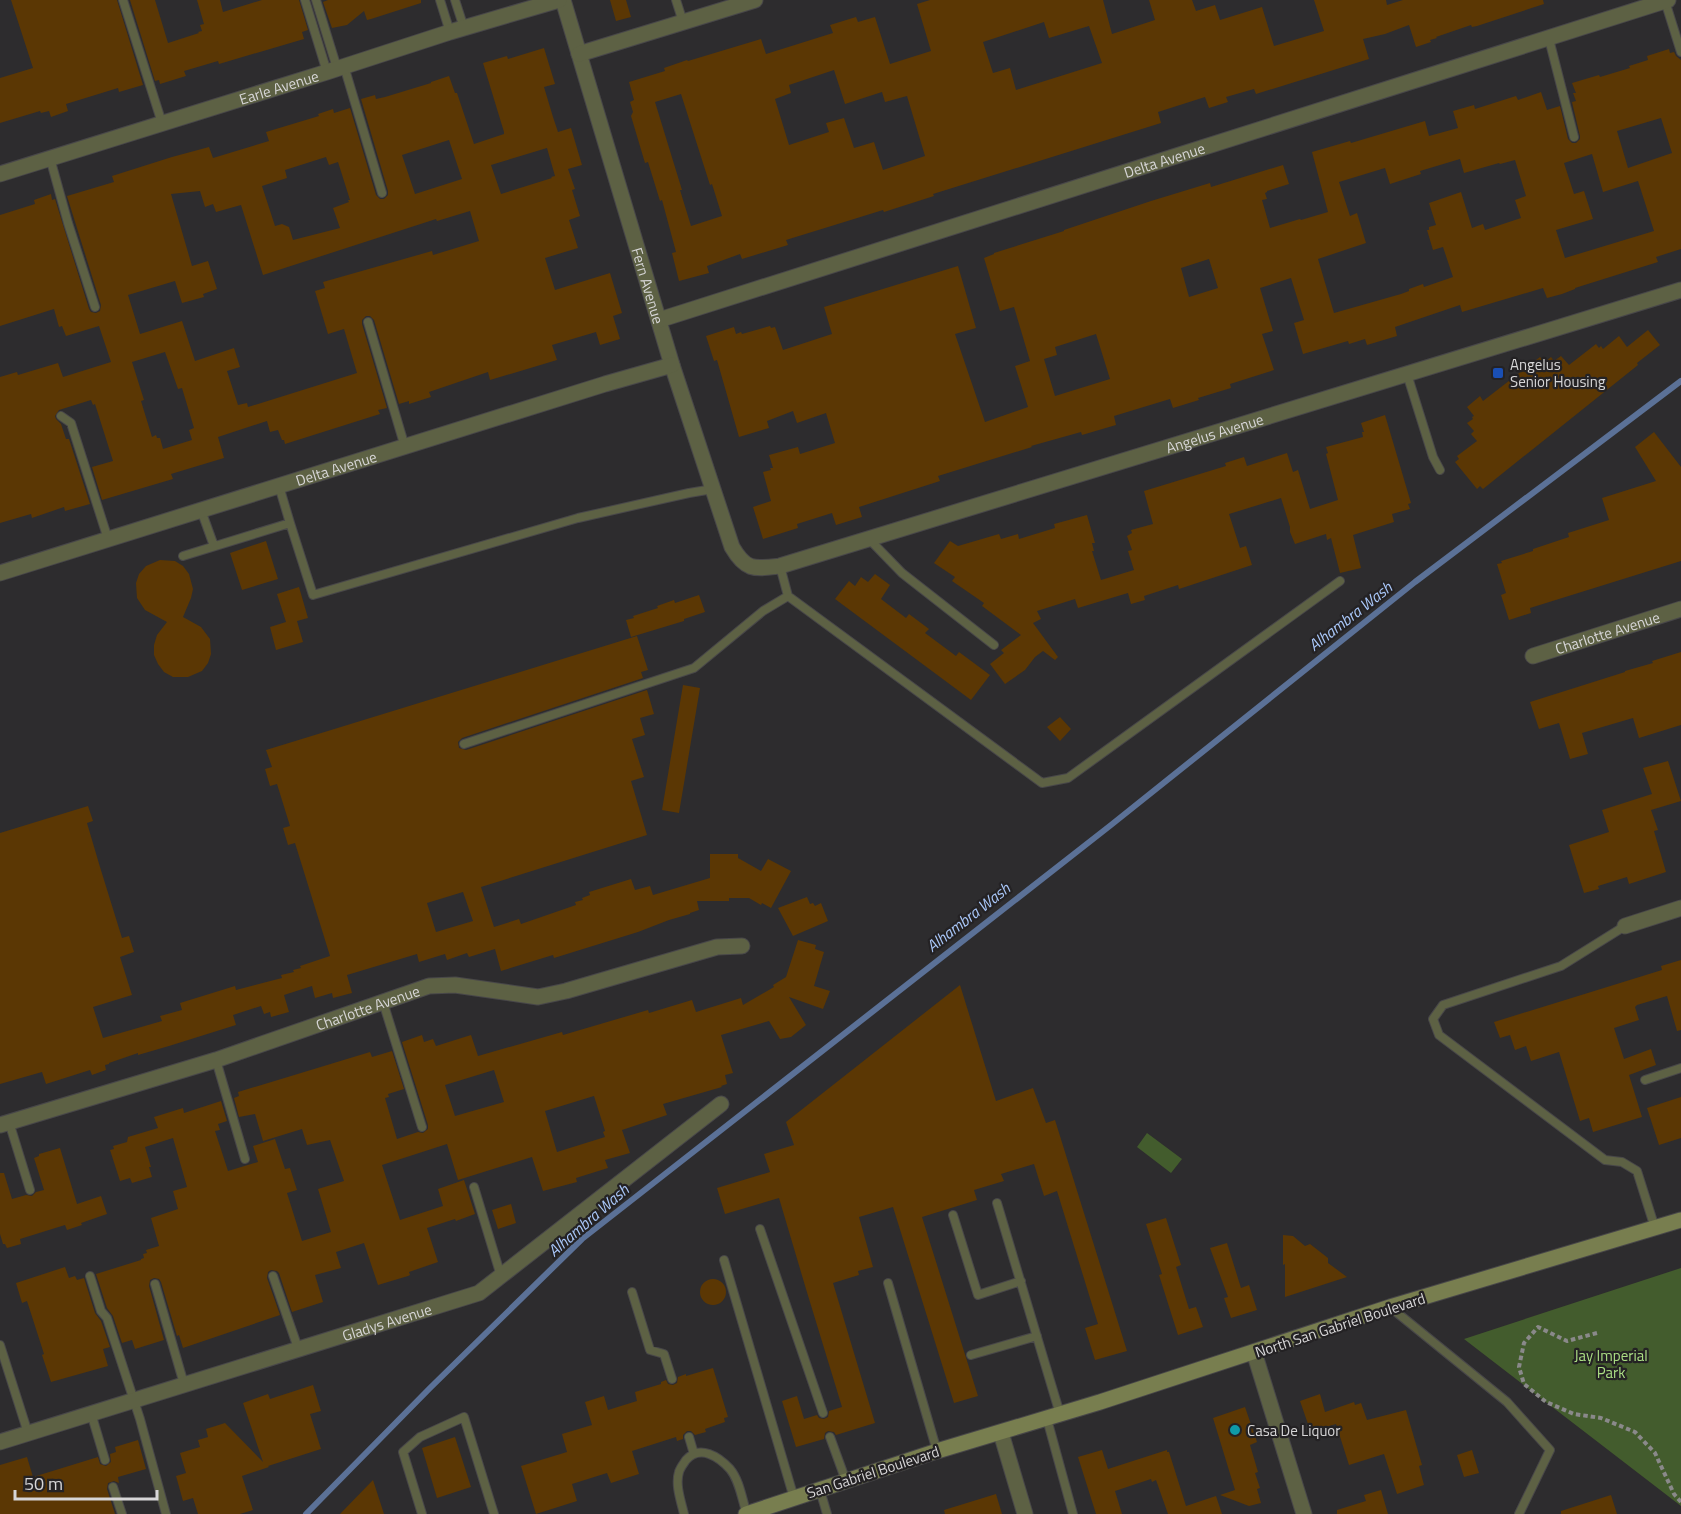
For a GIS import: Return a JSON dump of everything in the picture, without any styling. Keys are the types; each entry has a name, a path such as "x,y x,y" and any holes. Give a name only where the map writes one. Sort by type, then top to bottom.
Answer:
{"main road":[{"name":"North San Gabriel Boulevard","path":"1001,1433 1390,1307 1681,1220"},
{"name":"San Gabriel Boulevard","path":"746,1514 937,1451 1001,1433"}],"street":[{"name":"Earle Avenue","path":"0,174 559,0"},
{"name":"Fern Avenue","path":"563,0 672,365 732,547 739,560 747,566"},
{"path":"579,54 755,0"},
{"name":"Delta Avenue","path":"659,320 1667,0"},
{"name":"Angelus Avenue","path":"747,566 760,568 780,566 1681,290"},
{"name":"Delta Avenue","path":"0,573 672,365"},
{"name":"Charlotte Avenue","path":"1533,656 1681,609"},
{"path":"1624,926 1681,908"},
{"name":"Charlotte Avenue","path":"4,1124 216,1060 429,986 455,985 538,997 717,947 742,946"},
{"name":"Gladys Avenue","path":"0,1442 479,1293 721,1104"},
{"path":"1254,1352 1304,1514"},
{"path":"1001,1433 1026,1514"}],"lane":[{"path":"123,0 162,123"},
{"path":"305,0 336,69 382,193"},
{"path":"316,0 336,69"},
{"path":"440,0 457,30"},
{"path":"455,0 457,30"},
{"path":"676,0 683,22"},
{"path":"1667,0 1681,52"},
{"path":"1549,39 1574,137"},
{"path":"50,158 95,307"},
{"path":"368,322 405,447"},
{"path":"1407,374 1440,470"},
{"path":"61,416 71,423 108,540"},
{"path":"279,486 313,595 578,518 689,492 713,489"},
{"path":"201,510 214,546"},
{"path":"183,556 290,523"},
{"path":"869,538 902,573 994,645"},
{"path":"780,566 788,596 1042,783 1068,778 1340,581"},
{"path":"464,744 694,668 763,611 788,596"},
{"path":"1624,926 1561,966 1443,1005 1433,1019 1439,1035 1605,1160 1622,1162 1637,1171 1655,1228"},
{"path":"383,1002 422,1127"},
{"path":"216,1060 245,1159"},
{"path":"1645,1080 1681,1068"},
{"path":"4,1124 30,1190"},
{"path":"474,1187 501,1276"},
{"path":"998,1203 1037,1336 1073,1514"},
{"path":"953,1215 978,1295 1021,1281"},
{"path":"760,1229 823,1413"},
{"path":"724,1260 794,1498"},
{"path":"90,1276 101,1311 107,1318 140,1419 166,1514"},
{"path":"273,1276 298,1348"},
{"path":"888,1283 937,1451"},
{"path":"154,1284 184,1384"},
{"path":"632,1292 650,1350 664,1354 672,1379"},
{"path":"1390,1307 1507,1402 1550,1450 1519,1514"},
{"path":"971,1355 1037,1336"},
{"path":"0,1345 28,1433"},
{"path":"91,1413 105,1460"},
{"path":"422,1514 403,1452 420,1437 464,1417 494,1514"},
{"path":"689,1437 694,1454"},
{"path":"830,1437 846,1481"},
{"path":"684,1514 678,1484 679,1470 686,1460 700,1452 712,1454 730,1469 735,1477 746,1514"},
{"path":"113,1487 122,1514"},
{"path":"820,1490 827,1514"}],"path":[{"path":"1597,1333 1567,1341 1539,1327 1524,1343 1519,1367 1524,1384 1546,1402 1575,1414 1601,1418 1635,1432 1655,1453 1674,1494 1681,1502"}],"green space":[{"path":"1147,1133 1182,1159 1171,1173 1137,1147"},
{"name":"Jay Imperial Park","path":"1681,1268 1681,1506 1464,1339"}],"building":[{"path":"11,0 117,0 143,85 119,92 118,88 66,104 68,111 51,117 49,111 41,113 40,111 0,123 0,78 33,68"},
{"path":"130,0 155,0 168,43 202,31 200,25 204,24 197,0 220,0 223,12 262,0 299,0 308,30 302,32 304,39 219,64 218,61 184,71 186,76 160,84 159,80 155,81"},
{"path":"328,0 421,0 421,3 367,20 364,11 347,25 332,28 323,2"},
{"path":"610,0 626,0 631,17 616,21"},
{"path":"930,0 1103,0 1112,34 1155,20 1149,0 1192,0 1196,11 1215,5 1220,20 1262,7 1274,46 1324,31 1314,0 1386,0 1387,5 1403,0 1543,0 1544,4 1477,26 1472,27 1471,25 1436,37 1430,40 1431,42 1416,47 1409,25 1363,39 1369,59 1256,94 1254,89 1226,97 1228,102 1209,108 1205,97 1158,112 1161,123 933,194 934,196 884,212 883,210 786,240 788,245 742,259 740,254 707,266 709,273 679,281 672,253 676,252 662,200 660,201 648,162 645,163 631,116 633,112 630,102 634,100 629,82 665,71 664,68 687,60 761,39 766,54 833,33 830,25 856,17 858,22 875,17 890,64 931,51 917,4","holes":["1044,22 1049,38 1089,26 1102,63 1016,90 1010,68 993,73 983,42","834,70 845,104 882,92 885,102 907,96 925,156 883,170 874,142 854,148 844,118 826,123 829,132 789,145 775,99 791,93 789,85","681,94 722,216 691,226 655,102"]},
{"path":"544,48 555,84 544,87 553,117 558,132 571,128 582,165 568,169 575,189 572,190 580,216 569,220 578,248 545,258 555,290 610,273 622,313 613,316 620,339 600,345 596,332 552,345 557,360 490,380 488,372 429,392 431,397 409,404 409,401 399,404 374,320 366,316 362,324 387,408 378,410 380,414 285,444 278,430 270,432 267,421 218,437 224,458 171,474 173,479 102,500 92,467 113,461 95,404 93,405 91,400 59,410 55,416 61,424 66,439 69,439 90,504 65,511 64,507 32,518 31,514 0,523 0,377 17,372 18,375 58,363 63,377 111,362 99,326 66,336 62,326 59,327 54,309 0,326 0,215 35,204 34,200 51,194 52,200 55,199 89,309 96,313 100,311 101,305 67,196 114,182 112,176 172,157 209,147 213,158 269,141 266,132 319,116 318,114 333,109 334,113 350,108 376,195 384,199 388,191 361,99 375,95 376,99 385,97 449,76 474,144 504,134 483,63 507,56 508,59","holes":["449,140 462,179 415,194 402,155","547,148 555,176 501,194 491,165","326,157 329,165 338,162 350,200 333,208 340,228 293,240 289,227 282,224 275,226 262,186 287,178 285,170","200,191 205,207 213,204 216,212 241,205 263,275 436,219 437,221 470,211 479,241 433,255 432,251 323,282 325,288 315,291 328,334 344,329 357,373 248,407 247,403 238,405 227,371 240,367 234,348 195,361 182,321 140,334 128,295 175,281 182,303 204,297 203,294 217,289 208,261 192,266 171,194","165,352 178,389 182,388 194,428 189,430 192,440 163,449 160,438 156,435 152,437 141,401 144,400 132,362"]},
{"path":"1669,49 1670,53 1674,52 1681,60 1681,249 1656,257 1658,262 1547,298 1543,288 1462,312 1460,305 1395,327 1397,336 1367,345 1365,339 1349,344 1348,341 1303,354 1294,323 1304,320 1291,278 1260,288 1273,331 1262,334 1274,370 1230,384 1231,388 1198,398 1199,400 1173,408 1170,399 1114,416 1116,425 1031,446 938,476 940,481 859,507 862,517 836,525 832,513 797,524 798,528 763,539 753,507 771,501 763,472 773,468 769,455 798,447 800,454 835,443 826,413 797,423 793,411 767,421 769,428 739,437 717,360 714,361 706,336 734,327 736,334 741,332 742,334 770,326 775,327 783,350 832,334 824,307 958,266 976,328 955,334 985,422 1028,407 1015,366 1030,361 1014,307 1000,311 984,258 1151,201 1210,183 1211,187 1283,165 1289,184 1267,191 1265,193 1267,199 1262,200 1270,228 1328,212 1312,152 1425,121 1429,136 1458,128 1453,111 1474,105 1475,109 1516,96 1518,100 1541,92 1547,110 1560,106 1568,139 1576,143 1580,136 1572,102 1576,101 1573,93 1576,93 1572,83 1630,68 1629,66 1648,60 1647,56","holes":["1661,118 1672,153 1628,168 1617,131","1592,154 1603,192 1638,181 1654,231 1565,258 1556,230 1593,219 1584,191 1574,194 1564,163","1460,159 1464,173 1515,160 1526,196 1515,200 1521,218 1485,230 1483,224 1472,228 1461,192 1429,203 1436,225 1427,230 1433,250 1443,247 1453,277 1424,287 1423,284 1401,294 1334,313 1318,259 1366,243 1357,213 1350,216 1339,182 1385,168 1390,184 1421,174 1420,171","1209,259 1218,288 1189,297 1181,268","1096,334 1110,379 1055,396 1044,359 1057,355 1055,347"]},
{"path":"1648,330 1660,345 1483,489 1480,486 1477,489 1455,462 1459,459 1457,456 1477,441 1471,434 1474,431 1467,423 1474,416 1467,407 1480,396 1483,401 1540,357 1545,362 1551,357 1554,361 1561,356 1569,365 1596,344 1603,349 1619,336 1627,347"},
{"path":"1385,415 1411,503 1408,504 1410,509 1392,514 1394,522 1353,535 1361,568 1340,573 1331,538 1327,540 1326,534 1295,544 1281,498 1229,514 1240,548 1246,546 1252,565 1179,589 1178,585 1144,596 1145,600 1131,604 1128,593 1078,608 1075,599 1037,611 1041,619 1033,623 1058,657 1055,660 1043,651 1025,670 1005,684 990,664 1004,653 1001,650 1021,635 982,606 984,603 952,581 955,577 934,563 950,541 958,546 999,534 1001,539 1018,534 1019,539 1055,528 1054,524 1087,515 1095,543 1092,543 1094,551 1092,551 1101,580 1134,570 1128,551 1132,550 1127,536 1132,533 1131,530 1153,524 1144,491 1226,466 1225,463 1244,457 1247,466 1287,453 1293,472 1298,470 1310,509 1338,500 1326,447 1363,437 1361,423"},
{"path":"1654,432 1681,467 1681,561 1530,608 1531,613 1509,620 1501,595 1506,593 1497,564 1569,537 1568,533 1609,520 1602,498 1656,481 1635,447"},
{"path":"266,541 278,579 242,590 230,553"},
{"path":"160,560 175,561 189,574 193,589 183,617 201,627 210,639 211,654 208,663 202,671 188,677 173,677 164,672 158,664 154,655 154,645 157,635 167,622 145,610 137,598 136,583 139,574 146,566"},
{"path":"875,574 890,585 881,599 906,618 909,614 929,629 925,633 956,656 959,652 990,675 971,700 835,599 849,581 855,586 861,577 868,582"},
{"path":"299,587 308,618 297,621 303,642 276,650 270,627 286,622 277,594"},
{"path":"699,595 705,612 684,619 684,621 631,637 626,620 674,600 675,603"},
{"path":"637,636 648,670 641,672 643,678 462,738 458,742 459,748 466,750 647,690 654,714 640,718 645,735 632,739 644,777 631,781 647,835 481,887 494,927 519,919 521,924 576,905 575,902 590,895 589,892 631,879 635,890 650,886 653,895 710,878 710,854 738,854 738,858 761,871 768,859 791,871 771,908 749,898 729,898 729,901 697,901 699,910 690,914 554,958 553,955 501,971 495,949 469,957 467,953 447,960 445,954 419,962 417,954 347,975 352,993 333,998 332,993 315,998 312,986 284,995 289,1012 271,1017 270,1012 264,1014 261,1006 233,1015 236,1025 109,1063 105,1065 106,1070 92,1075 90,1070 46,1084 42,1072 0,1084 0,833 88,806 93,821 87,823 122,938 129,936 134,952 120,957 132,995 93,1007 103,1038 162,1021 160,1016 182,1010 180,1003 235,986 236,990 282,978 281,975 294,972 293,970 301,968 300,966 330,956 295,843 288,845 283,828 290,826 277,784 270,786 265,769 272,767 266,750","holes":["463,892 473,921 436,932 427,903"]},
{"path":"1681,652 1681,725 1639,738 1633,718 1582,733 1588,754 1570,759 1559,723 1539,729 1530,702"},
{"path":"683,685 700,688 679,813 662,810"},
{"path":"1060,717 1071,729 1060,741 1047,727"},
{"path":"1668,761 1681,801 1651,810 1658,830 1654,831 1666,872 1629,884 1627,877 1584,893 1569,845 1609,832 1602,810 1652,794 1643,768"},
{"path":"807,897 810,904 813,903 815,906 821,903 828,921 793,936 778,908"},
{"path":"798,940 816,945 815,949 824,952 814,986 830,991 823,1009 789,997 806,1025 791,1037 780,1039 769,1021 721,1035 733,1073 725,1075 727,1084 663,1104 667,1115 622,1130 630,1153 605,1160 608,1168 576,1178 577,1182 543,1191 532,1157 458,1180 447,1144 382,1165 400,1220 443,1206 438,1189 464,1180 475,1214 427,1228 438,1262 409,1272 408,1276 378,1285 364,1243 336,1252 341,1268 315,1275 323,1302 292,1312 279,1273 271,1270 267,1278 280,1315 183,1348 179,1335 177,1336 161,1282 154,1278 150,1280 149,1286 164,1340 135,1349 132,1340 122,1343 96,1274 141,1260 144,1258 143,1254 147,1253 146,1250 159,1246 151,1218 178,1209 173,1191 187,1187 173,1138 145,1147 152,1177 132,1183 130,1178 120,1181 110,1150 114,1149 113,1146 127,1142 128,1137 158,1128 154,1117 183,1108 184,1113 221,1101 227,1121 218,1124 220,1130 215,1131 228,1171 258,1162 253,1146 275,1139 285,1169 290,1168 297,1190 287,1193 302,1241 331,1232 318,1189 344,1181 330,1140 307,1145 302,1129 263,1141 255,1114 239,1117 234,1098 239,1096 238,1092 370,1052 372,1057 392,1051 404,1089 388,1094 389,1097 385,1098 397,1139 418,1132 423,1133 428,1129 402,1042 422,1035 424,1042 433,1039 436,1046 471,1035 478,1056 562,1032 563,1035 648,1010 649,1013 692,1000 696,1012 741,998 743,1005 774,987 773,985 786,977","holes":["494,1070 504,1102 455,1116 445,1085","594,1096 605,1137 557,1152 545,1111"]},
{"path":"1681,960 1681,1030 1677,1031 1667,996 1637,1005 1635,1007 1639,1020 1614,1028 1624,1059 1651,1049 1656,1065 1629,1075 1642,1117 1593,1132 1589,1118 1580,1121 1559,1052 1531,1061 1526,1046 1515,1050 1510,1035 1500,1038 1494,1022 1662,970 1661,966"},
{"path":"960,985 996,1101 1033,1088 1046,1123 1055,1120 1127,1351 1095,1360 1085,1328 1098,1324 1057,1191 1044,1196 1034,1164 1001,1174 1004,1181 974,1190 977,1200 922,1217 978,1396 954,1403 893,1207 859,1217 873,1267 858,1271 859,1275 833,1283 875,1423 836,1435 828,1431 824,1439 796,1447 782,1401 797,1396 804,1419 817,1415 824,1419 828,1417 829,1411 842,1407 779,1198 725,1214 717,1188 770,1172 764,1154 794,1145 786,1122"},
{"path":"1681,1097 1681,1138 1659,1145 1647,1108"},
{"path":"60,1148 77,1204 101,1196 107,1214 67,1230 65,1225 20,1239 21,1244 7,1248 0,1234 0,1173 4,1173 12,1199 26,1195 32,1196 44,1190 34,1158 39,1154"},
{"path":"511,1204 516,1223 498,1229 492,1210"},
{"path":"1166,1218 1181,1265 1176,1267 1189,1309 1196,1307 1203,1327 1178,1335 1146,1224"},
{"path":"1283,1235 1293,1236 1305,1246 1310,1244 1328,1258 1328,1263 1347,1277 1285,1297"},
{"path":"1227,1243 1241,1288 1249,1285 1257,1310 1231,1318 1224,1298 1228,1297 1210,1248"},
{"path":"65,1267 69,1278 75,1276 77,1280 84,1278 95,1313 101,1321 110,1347 103,1349 108,1366 51,1382 27,1301 22,1303 16,1283"},
{"path":"713,1279 722,1283 726,1292 722,1301 713,1305 704,1301 700,1292 704,1283"},
{"path":"713,1368 728,1417 724,1418 725,1422 705,1429 706,1432 695,1435 687,1431 683,1439 677,1441 676,1437 632,1451 639,1474 611,1483 607,1473 572,1484 577,1501 536,1514 521,1466 567,1452 562,1434 592,1425 585,1402 604,1396 608,1410 637,1401 635,1392 661,1384 666,1380 668,1384 673,1385 677,1383 678,1377"},
{"path":"313,1385 321,1411 310,1414 321,1449 242,1476 253,1510 240,1514 198,1514 193,1498 183,1501 176,1476 186,1473 180,1453 200,1447 198,1440 208,1437 206,1429 225,1423 263,1462 243,1403 268,1394 270,1399"},
{"path":"1320,1394 1325,1412 1354,1402 1355,1405 1361,1403 1367,1420 1406,1410 1422,1465 1419,1466 1424,1485 1397,1494 1384,1454 1349,1465 1336,1424 1312,1431 1308,1424 1300,1401"},
{"path":"1245,1407 1257,1442 1250,1445 1258,1472 1255,1473 1260,1488 1257,1489 1261,1503 1249,1506 1220,1495 1235,1490 1213,1418"},
{"path":"455,1437 471,1487 437,1498 422,1448"},
{"path":"138,1440 146,1469 118,1477 119,1483 114,1481 108,1483 107,1489 115,1514 0,1514 0,1465 27,1457 33,1477 98,1457 100,1464 106,1466 111,1462 110,1454 116,1452 115,1447"},
{"path":"1102,1450 1108,1469 1167,1450 1186,1506 1216,1496 1222,1514 1168,1514 1156,1480 1152,1482 1151,1479 1115,1491 1122,1514 1096,1514 1078,1457"},
{"path":"1472,1450 1479,1473 1464,1477 1457,1455"},
{"path":"373,1480 384,1514 340,1514"},
{"path":"1381,1490 1388,1514 1337,1514 1337,1510 1366,1501 1364,1495"},
{"path":"996,1494 1002,1514 945,1514 944,1510"},
{"path":"1611,1495 1617,1514 1561,1514 1561,1511"}],"waterway":[{"name":"Alhambra Wash","path":"306,1514 582,1239 1111,825 1415,582 1681,381"}],"place":[{"name":"Angelus Senior Housing","path":"1498,373"},
{"name":"Casa De Liquor","path":"1235,1430"}]}
